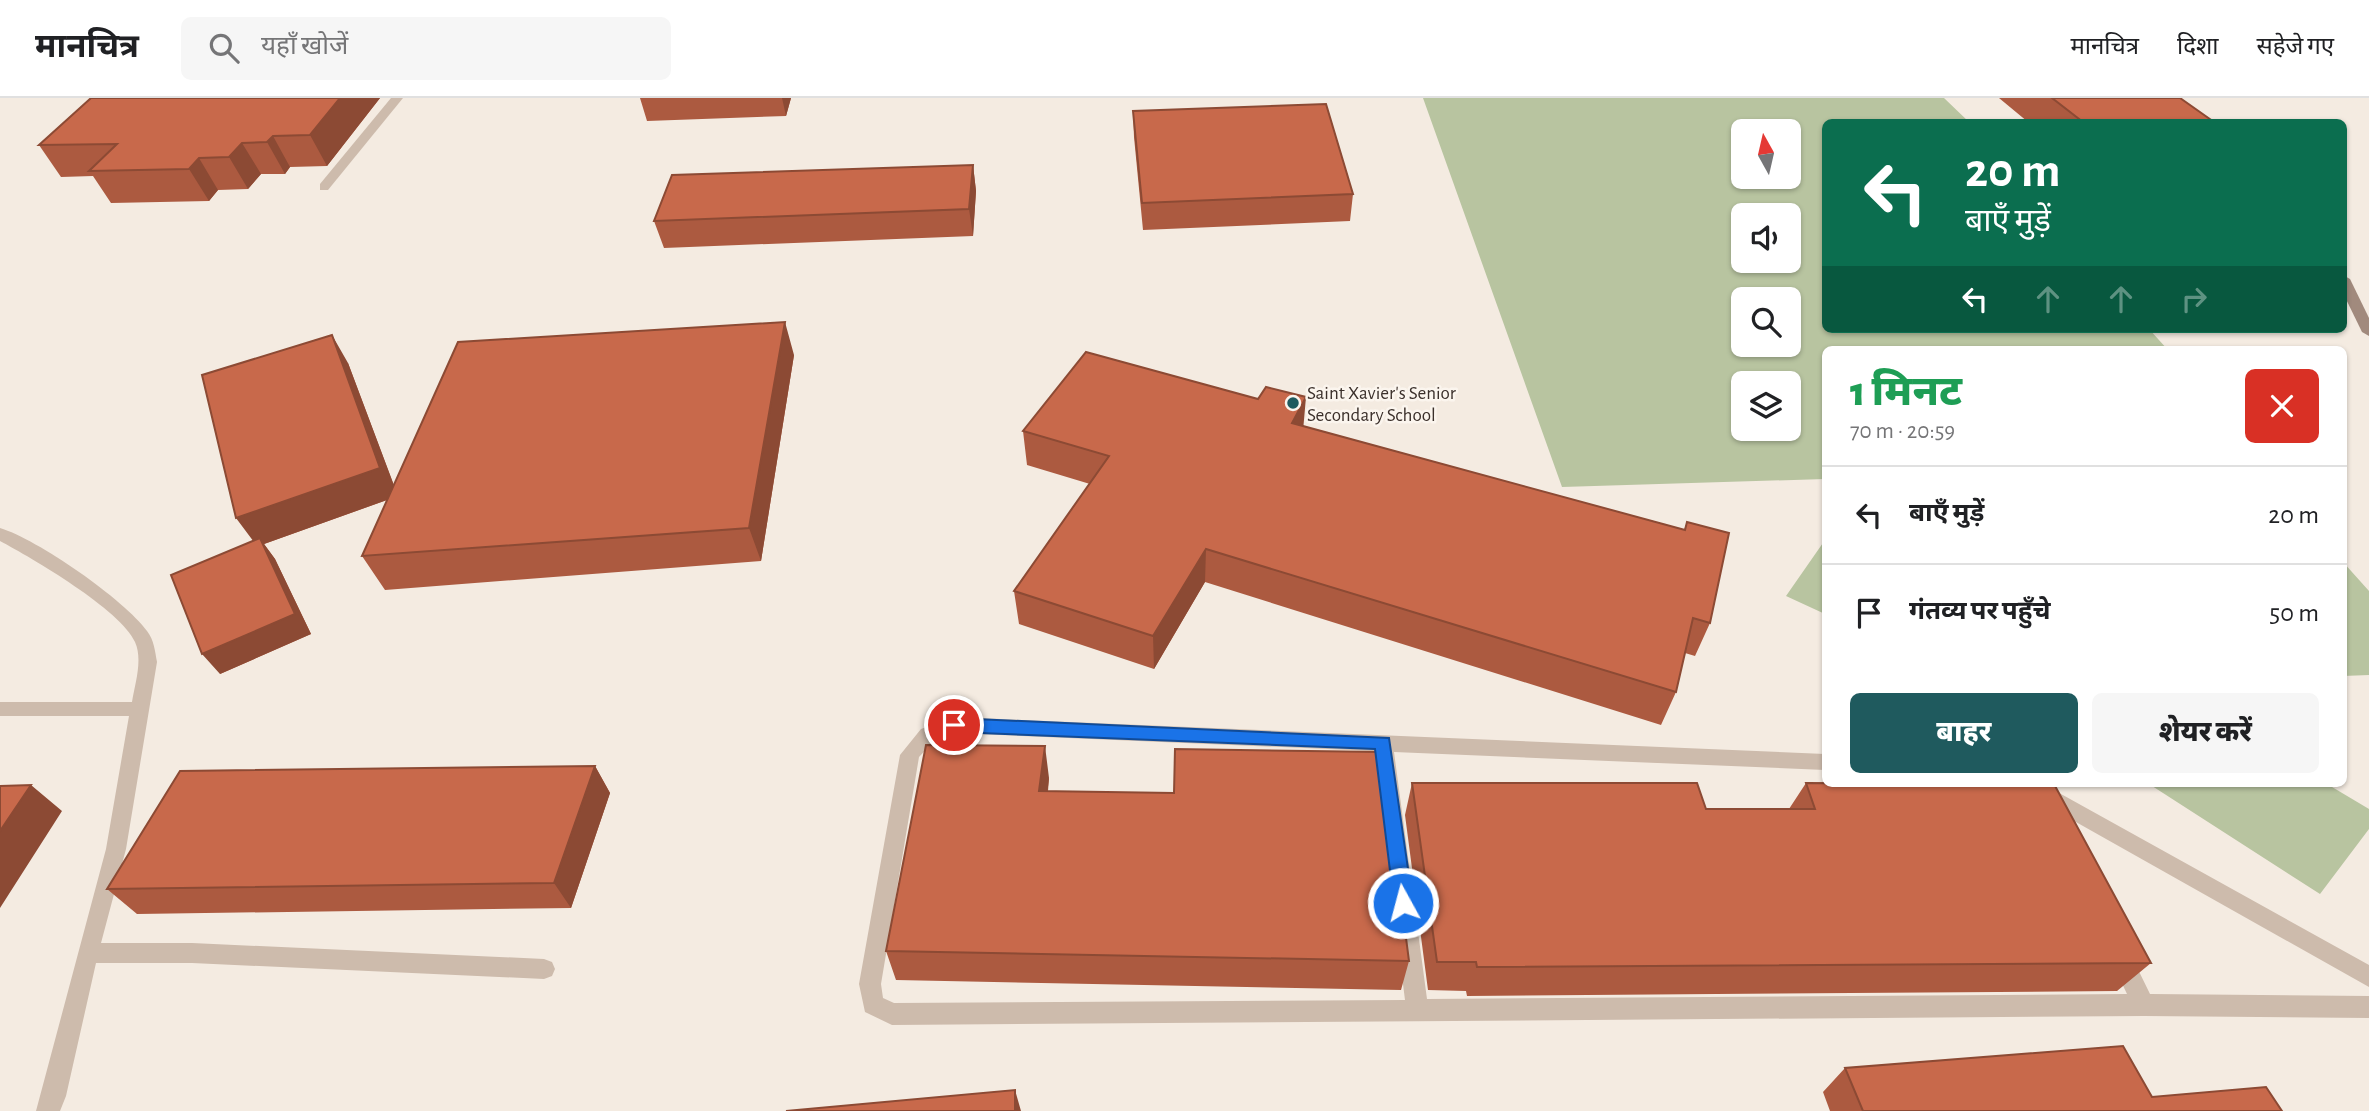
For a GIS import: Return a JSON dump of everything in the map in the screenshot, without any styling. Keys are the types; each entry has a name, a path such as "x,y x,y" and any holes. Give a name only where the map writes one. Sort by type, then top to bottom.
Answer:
{"street":[{"path":"324,187 397,98"},
{"path":"2347,287 2369,332"},
{"path":"0,534 46,561 128,619 144,638 148,662 116,849 48,1111"},
{"path":"0,709 141,709"},
{"path":"1822,762 954,725 925,734 910,755 870,984 873,1004 892,1014 2144,1005 2369,1007"},
{"path":"1383,743 1417,1010"},
{"path":"2034,788 2060,829"},
{"path":"2034,788 2369,978"},
{"path":"2114,942 2144,1005"},
{"path":"88,953 192,953 544,969"}],"green space":[{"path":"1423,98 1944,98 1966,119 1822,119 1822,333 2153,333 2164,346 1822,346 1822,479 1562,487"},
{"path":"1822,544 1822,613 1786,596"},
{"path":"2347,566 2369,591 2369,675 2347,676"},
{"path":"2154,787 2332,787 2369,809 2369,829 2320,894"}],"building":[{"path":"91,98 340,98 310,135 273,136 267,142 242,143 229,157 199,158 189,169 89,171 117,144 39,145"},
{"path":"2052,98 2180,98 2210,119 2079,119"},
{"path":"1326,104 1353,194 1142,203 1133,111"},
{"path":"973,165 969,209 654,221 672,175"},
{"path":"785,322 749,528 362,556 458,342"},
{"path":"332,335 380,468 236,518 202,375"},
{"path":"1086,352 1258,399 1266,387 1306,397 1292,423 1685,530 1687,522 1729,533 1710,623 1693,618 1676,692 1206,549 1153,636 1014,591 1109,456 1023,431"},
{"path":"260,538 295,614 202,654 171,575"},
{"path":"926,745 1045,746 1039,791 1174,793 1175,749 1382,752 1409,961 886,951"},
{"path":"595,766 554,883 107,889 180,771"},
{"path":"1412,783 1697,783 1706,809 1815,809 1806,783 1822,783 1822,787 2056,787 2151,963 1477,967 1476,962 1437,962"},
{"path":"31,785 0,831 0,786"},
{"path":"2123,1046 2152,1097 2266,1087 2282,1111 1863,1111 1845,1068"},
{"path":"1015,1090 1015,1111 786,1111"}],"place":[{"name":"Saint Xavier's Senior Secondary School","path":"1293,403"}],"route":[{"path":"954,725 1383,743 1403,903"}]}
